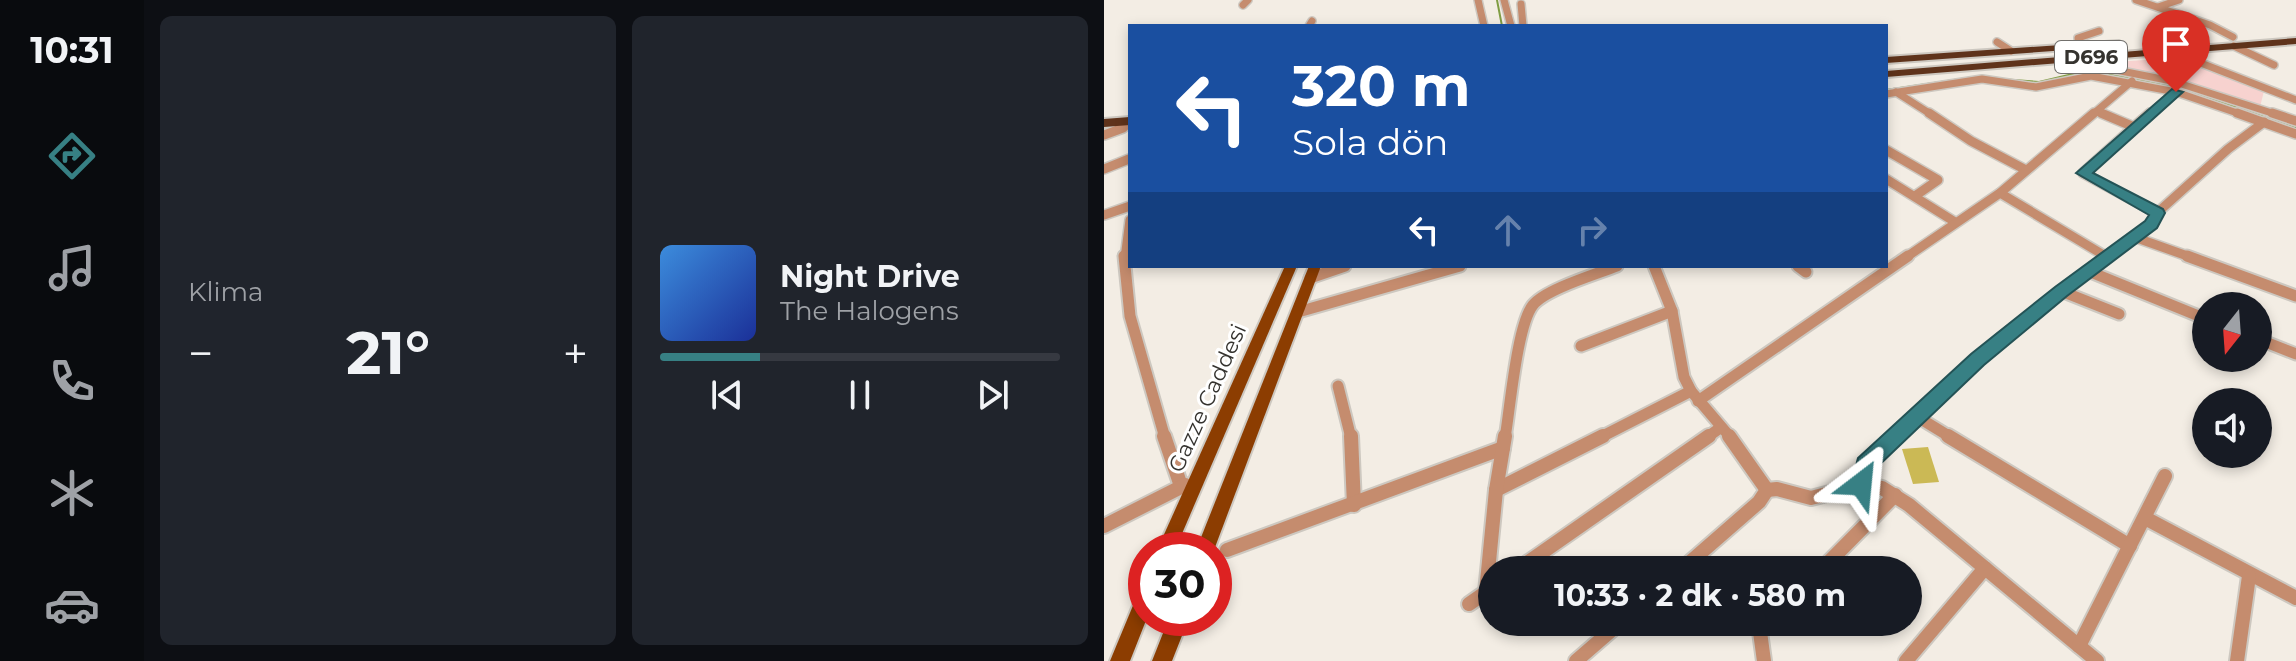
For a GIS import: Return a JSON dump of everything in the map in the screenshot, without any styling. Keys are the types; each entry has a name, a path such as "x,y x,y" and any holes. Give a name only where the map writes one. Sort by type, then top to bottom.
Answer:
{"highway":[{"name":"D696","path":"1888,74 2170,51 2296,33"},
{"name":"D696","path":"1888,60 2079,47 2296,41"},
{"path":"1104,112 1128,110"},
{"path":"1104,123 1128,125"}],"main road":[{"name":"Gazze Caddesi","path":"1172,532 1187,485 1290,268"},
{"path":"1212,532 1313,272"},
{"path":"1120,661 1130,636"},
{"path":"1162,661 1172,636"}],"street":[{"path":"1478,0 1484,24"},
{"path":"1504,0 1510,24"},
{"path":"2136,0 2182,16 2274,65"},
{"path":"2158,7 2179,0"},
{"path":"1521,4 1523,24"},
{"path":"2157,27 2176,24 2182,16"},
{"path":"2079,47 2078,38 2099,31"},
{"path":"1997,42 2011,51"},
{"path":"2170,51 2296,100"},
{"path":"2064,60 2172,81 2296,121"},
{"path":"1891,93 1982,79 2036,87 2091,76 2132,81 2176,92 2296,134"},
{"path":"1888,267 2000,193 2132,81"},
{"path":"2157,213 2083,173 2176,92"},
{"path":"1891,93 2026,170"},
{"path":"2098,112 2134,127"},
{"path":"1861,484 1865,464 1999,340 2151,225 2157,213 2228,149 2264,122"},
{"path":"1104,135 1128,125"},
{"path":"1888,151 1938,180 1915,196"},
{"path":"1104,169 1128,161"},
{"path":"1888,180 1955,222"},
{"path":"2000,193 2107,257"},
{"path":"1104,215 1128,207"},
{"path":"1104,526 1187,485 1130,320 1124,236 1128,225"},
{"path":"2134,237 2296,296"},
{"path":"1313,272 1334,268"},
{"path":"1298,312 1453,268"},
{"path":"1491,556 1496,490 1524,322 1533,304 1544,296 1612,268"},
{"path":"1655,268 1672,311 1684,377 1694,396 1737,445 1767,490"},
{"path":"1496,490 1694,396 1886,268"},
{"path":"2088,271 2192,313"},
{"path":"2061,291 2119,314"},
{"path":"1581,346 1672,311"},
{"path":"2272,345 2296,354"},
{"path":"1338,386 1351,434 1354,505"},
{"path":"1916,416 2130,546"},
{"path":"1537,556 1720,428"},
{"path":"1232,548 1503,448"},
{"path":"2079,646 2165,476"},
{"path":"1697,556 1759,502 1767,490 1778,487 1802,498 1823,496 1851,483 1879,484 2097,661"},
{"path":"1835,556 1895,495"},
{"path":"2145,518 2249,576 2296,598"},
{"path":"1906,661 1985,568"},
{"path":"2237,661 2249,576"},
{"path":"1469,604 1478,598"},
{"path":"1576,661 1605,636"},
{"path":"1764,661 1765,636"}],"shaded area":[{"path":"2174,58 2264,91 2260,107 2101,63"}],"building":[{"path":"1928,447 1939,482 1913,484 1902,449"}],"waterway":[{"path":"1497,0 1502,24"},
{"path":"1888,90 1974,77 2039,82 2077,73 2103,73 2181,88 2296,128"}],"route":[{"path":"1861,484 1865,464 1999,340 2151,225 2157,213 2083,173 2176,92"}]}
